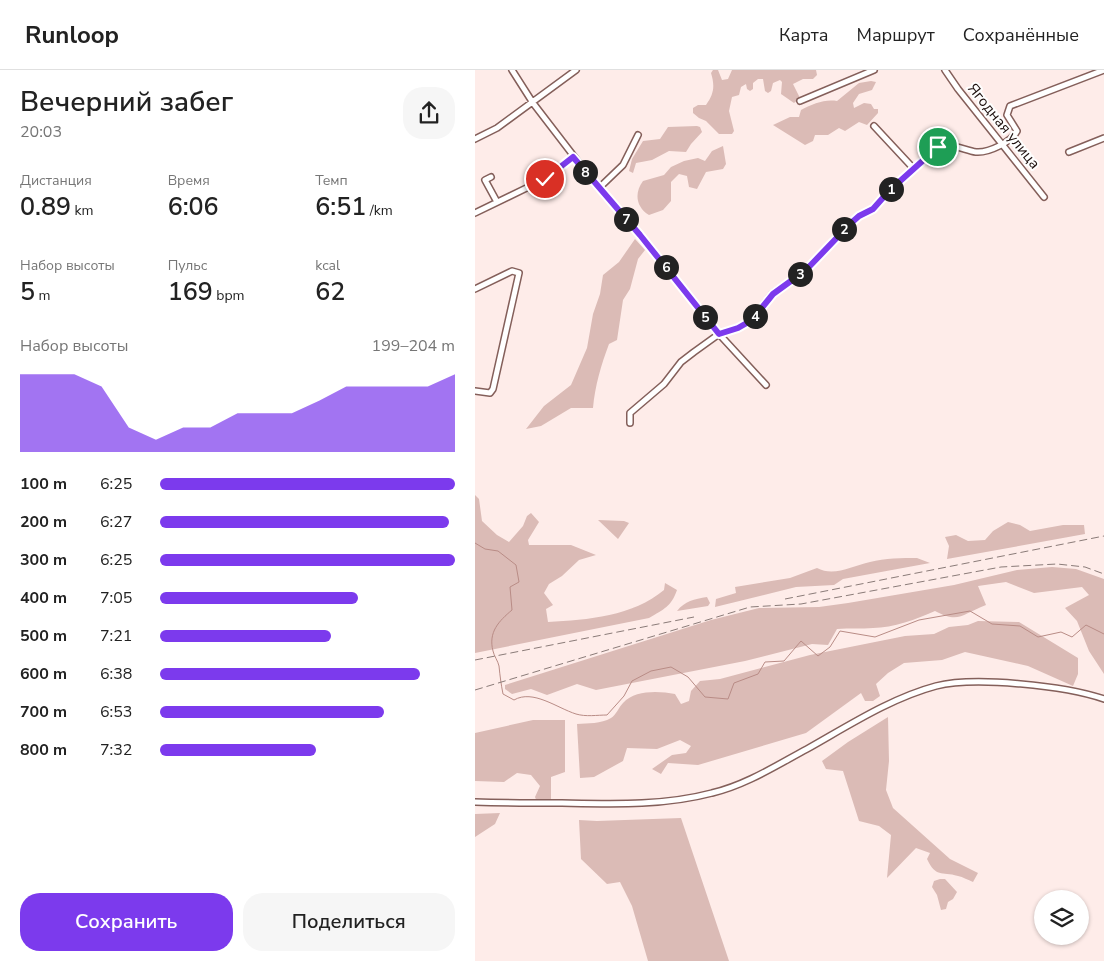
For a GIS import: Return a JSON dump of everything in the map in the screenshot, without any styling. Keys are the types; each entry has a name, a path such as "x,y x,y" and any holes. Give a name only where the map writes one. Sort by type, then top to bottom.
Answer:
{"street":[{"path":"512,70 533,103 573,157 640,235 719,334 767,384"},
{"path":"475,139 497,128 576,70"},
{"path":"801,101 874,70"},
{"name":"Ягодная улица","path":"945,70 957,89 1044,197"},
{"path":"630,423 630,413 664,384 681,362 719,334 738,328 752,320 773,294 806,270 850,224 859,216 873,209 889,191 941,146 961,147 978,152 1002,144 1012,139 1017,131 1007,115 1010,106 1104,70"},
{"path":"874,126 914,169"},
{"path":"599,188 623,165 638,135"},
{"path":"1069,152 1104,138"},
{"path":"475,213 545,179 573,157"},
{"path":"491,177 485,180 497,202"},
{"path":"475,289 512,270 519,273 493,389 490,393 475,391"},
{"path":"475,802 626,805 671,801 713,793 750,780 889,705 915,693 953,683 972,682 1041,687 1091,694 1104,699"}],"shaded area":[{"path":"713,70 718,70 722,80 728,79 732,70 816,70 817,75 813,79 803,79 793,84 800,98 794,103 781,94 782,82 780,80 773,83 771,91 768,93 765,91 763,79 758,79 753,83 753,89 750,91 747,89 746,84 741,87 739,95 732,97 729,111 734,131 732,134 719,134 706,121 693,113 693,108 698,105 706,105 711,97 713,82 711,73"},
{"path":"876,82 872,90 859,94 853,103 854,108 864,103 871,104 874,109 878,109 878,113 867,125 859,122 845,131 839,128 828,135 815,135 813,141 805,145 773,125 790,117 799,117 801,110 814,104 823,101 837,101 859,83"},
{"path":"668,127 700,127 702,132 686,152 669,151 652,160 636,163 633,173 629,171 632,159 643,141 660,139"},
{"path":"723,146 726,164 723,169 706,172 697,189 689,187 687,176 679,174 671,182 671,201 663,210 649,215 641,208 638,200 638,190 643,181 664,175 671,167 684,161 698,158 705,161 712,151"},
{"path":"635,239 645,250 638,259 630,289 623,300 617,340 609,344 606,352 597,384 593,408 571,408 541,426 526,429 544,406 571,385 587,348 603,275 619,262"},
{"path":"475,495 479,499 482,521 497,535 509,542 531,513 539,522 528,540 529,545 571,545 596,555 579,560 562,576 549,584 544,593 553,605 546,609 548,622 594,618 624,611 652,599 664,590 665,583 677,590 675,596 666,607 649,618 475,653"},
{"path":"598,520 624,521 629,523 618,539"},
{"path":"1008,522 1020,525 1030,531 1063,525 1084,525 1085,534 947,559 949,546 945,537 956,535 968,541 985,540 993,531"},
{"path":"917,558 930,563 843,579 834,585 796,587 715,607 716,599 736,593 735,587 790,578 817,568 836,571 882,560"},
{"path":"1052,567 1076,569 1104,579 1104,674 1089,651 1077,621 1065,608 1089,595 1082,587 1034,593 1006,582 978,586 986,605 961,616 950,617 935,611 913,620 881,628 837,629 828,645 812,644 745,661 596,690 577,684 547,695 531,689 512,694 505,689 505,685 711,620 759,608 819,607 848,603 954,585 1017,570"},
{"path":"707,597 710,603 708,606 677,611 690,601"},
{"path":"978,621 1019,622 1078,658 1078,674 1073,686 1028,666 965,652 942,660 904,663 888,673 876,684 880,696 873,701 865,701 861,693 806,733 698,765 668,763 661,774 652,769 672,755 686,753 691,746 680,740 657,749 627,748 623,761 594,777 580,778 577,724 607,720 614,715 623,703 634,696 647,692 675,694 681,704 689,701 691,691 700,681 720,679 810,655 905,636 934,634 949,627 968,625"},
{"path":"888,717 889,761 886,790 893,808 950,859 978,873 973,882 960,876 939,873 933,869 927,859 930,853 916,848 887,878 891,835 879,826 859,821 843,771 826,769 822,761"},
{"path":"533,720 565,720 565,772 551,777 551,799 537,802 535,797 540,786 531,775 517,773 504,782 475,781 475,733"},
{"path":"500,813 495,824 475,837 475,814"},
{"path":"681,818 729,961 648,961 632,906 620,882 607,884 581,859 579,820"},
{"path":"945,879 957,892 953,899 948,902 946,909 941,910 937,895 932,887 934,881"}],"waterway":[{"path":"475,543 485,549 498,551 516,565 519,582 510,587 512,610 499,623 492,638 493,651 499,666 503,694 514,700 521,697 537,698 580,715 607,715 624,696 632,681 651,671 671,667 688,677 705,697 728,699 734,683 758,674 765,662 784,661 801,641 818,656 830,647 840,631 875,637 919,620 970,611 992,624 1020,626 1038,637 1061,632 1072,637 1086,625 1104,634"}],"railway":[{"path":"785,599 1104,536"},
{"path":"475,690 750,607 801,604 1001,567 1057,564 1085,567 1104,574"},
{"path":"475,660 694,617"}],"route":[{"path":"545,179 573,157 640,235 719,334 738,328 752,320 765,301 806,270 833,243 840,233 859,216 873,209 889,191 938,147"}]}
